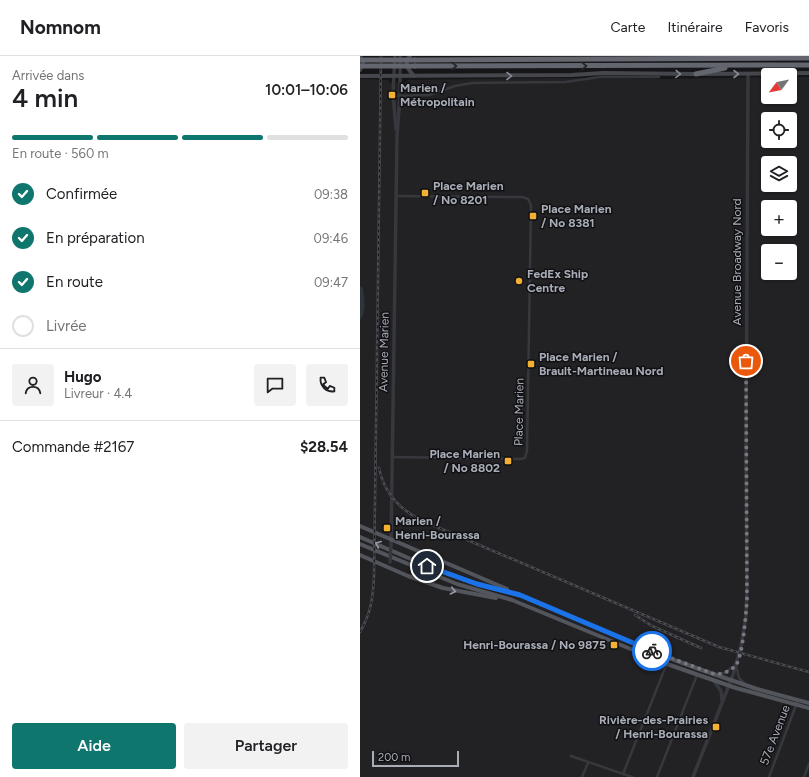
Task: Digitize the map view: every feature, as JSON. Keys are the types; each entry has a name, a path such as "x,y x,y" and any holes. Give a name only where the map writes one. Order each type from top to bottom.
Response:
{"highway":[{"path":"667,59 720,56"},
{"path":"360,66 415,63 809,58"},
{"path":"360,60 415,63 809,65"},
{"path":"696,74 739,65"}],"main road":[{"path":"360,56 363,63 360,70"},
{"path":"410,56 407,60 407,65 414,76"},
{"path":"360,76 572,75 631,73 809,74"},
{"path":"360,526 669,658 757,689 809,703"},
{"path":"360,537 427,566 477,584 520,595"},
{"path":"360,544 457,584 512,600 667,664 729,686 809,708"},
{"path":"360,555 418,580 443,588 512,600"}],"street":[{"name":"Avenue Marien","path":"390,568 396,196 396,136 393,96 395,56"},
{"name":"Avenue Marien","path":"396,136 400,96 400,56"},
{"name":"Avenue Broadway Nord","path":"693,777 729,686 736,665 744,631 747,590 746,443 748,74"},
{"path":"393,96 429,95 454,86 472,83 565,82 595,78 659,77"},
{"name":"Place Marien","path":"392,457 525,458 527,451 531,205 528,199 522,197 396,196"},
{"path":"623,774 669,658"},
{"path":"714,674 719,675 724,673 736,665 739,678 742,682 757,689"},
{"path":"657,777 697,674"},
{"path":"713,680 721,691 722,703"},
{"name":"57e Avenue","path":"769,777 798,700"},
{"path":"571,756 632,777"},
{"path":"582,777 588,762"},
{"path":"804,777 809,764"}],"shaded area":[{"path":"761,77 761,104 797,104 797,77 809,77 809,777 360,777 360,79 388,80 390,83 405,83 408,80 549,78 662,79"},
{"path":"360,286 363,288 364,313 360,320"}],"railway":[{"path":"360,632 367,618 371,605 374,576 381,56"},
{"path":"379,468 381,477 394,500 407,512 423,521 719,647 809,672"},
{"path":"635,615 652,626 701,648"}],"way so far":[{"path":"652,651 719,675 736,665 740,653 747,600 746,361"}],"place":[{"name":"Marien / Métropolitain","path":"392,95"},
{"name":"Place Marien / No 8201","path":"425,193"},
{"name":"Place Marien / No 8381","path":"533,216"},
{"name":"FedEx Ship Centre","path":"519,281"},
{"name":"Place Marien / Brault-Martineau Nord","path":"531,364"},
{"name":"Place Marien / No 8802","path":"508,461"},
{"name":"Marien / Henri-Bourassa","path":"387,528"},
{"name":"Henri-Bourassa / No 9875","path":"614,645"},
{"name":"Rivière-des-Prairies / Henri-Bourassa","path":"716,727"}],"route":[{"path":"427,566 477,584 520,595 652,651"}]}
